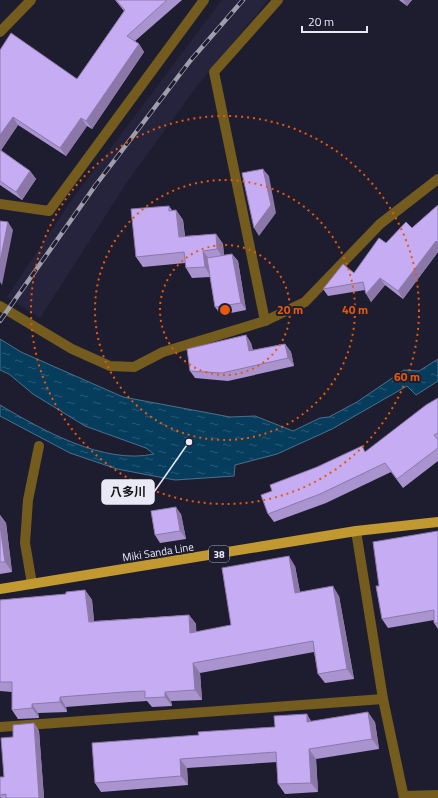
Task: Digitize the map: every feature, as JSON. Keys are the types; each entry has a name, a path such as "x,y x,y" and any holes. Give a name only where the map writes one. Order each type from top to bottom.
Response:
{"main road":[{"name":"Miki Sanda Line","path":"0,589 356,531 438,522"}],"street":[{"path":"0,32 31,0"},
{"path":"0,204 49,211 204,0"},
{"path":"265,321 214,72 278,0"},
{"path":"0,306 72,349 110,366 134,367 163,352 265,321 305,302 380,224 438,179"},
{"path":"32,584 25,543 28,500 39,446"},
{"path":"356,531 383,699 404,797 438,796"},
{"path":"0,727 383,699"}],"shaded area":[{"path":"222,0 268,0 197,86 127,182 40,318 7,297 71,201"}],"water":[{"path":"0,339 21,352 123,397 230,417 255,416 293,431 320,418 329,417 357,402 404,370 419,371 438,359 438,381 416,395 407,386 332,429 277,454 235,465 234,476 175,480 117,469 70,453 0,416 0,405 35,425 74,443 94,450 135,456 154,454 146,448 85,426 33,394 9,374 0,370"}],"building":[{"path":"116,0 167,0 127,36 139,44 86,121 81,118 60,148 13,117 0,135 0,50 11,33 77,79 125,10"},
{"path":"0,150 30,171 16,192 0,181"},
{"path":"263,169 271,205 254,228 242,173"},
{"path":"438,205 438,243 436,241 398,291 380,278 366,294 363,282 323,289 343,264 354,273 379,238 386,243 406,222 412,228"},
{"path":"169,206 169,211 176,210 179,237 216,234 217,249 203,251 205,267 186,268 184,252 136,257 131,209"},
{"path":"0,221 8,222 0,262"},
{"path":"232,254 241,303 215,307 207,258"},
{"path":"246,335 249,351 285,344 288,358 222,373 190,371 187,349"},
{"path":"438,398 438,433 434,435 438,440 438,448 397,479 385,463 320,494 268,514 261,495 272,491 270,485 317,467 362,446 365,452 426,405"},
{"path":"176,507 180,531 155,535 151,511"},
{"path":"0,525 5,562 0,562"},
{"path":"438,531 438,623 434,623 434,610 382,619 376,586 379,586 373,542"},
{"path":"289,556 295,593 333,586 347,669 318,674 313,641 193,663 195,690 165,692 165,697 145,698 145,691 60,697 60,702 32,704 32,708 12,710 12,682 0,682 0,600 66,594 66,592 85,590 89,622 189,615 190,633 231,625 222,568"},
{"path":"368,712 372,739 309,749 311,783 278,784 276,752 180,759 181,776 95,783 92,743 199,735 198,732 275,727 274,716 307,714 307,722"},
{"path":"34,723 39,798 6,798 6,794 0,795 0,777 4,777 1,738 13,737 13,725"}],"railway":[{"path":"0,321 95,186 190,61 243,0"}],"place":[{"name":"八多川","path":"189,442"}]}
